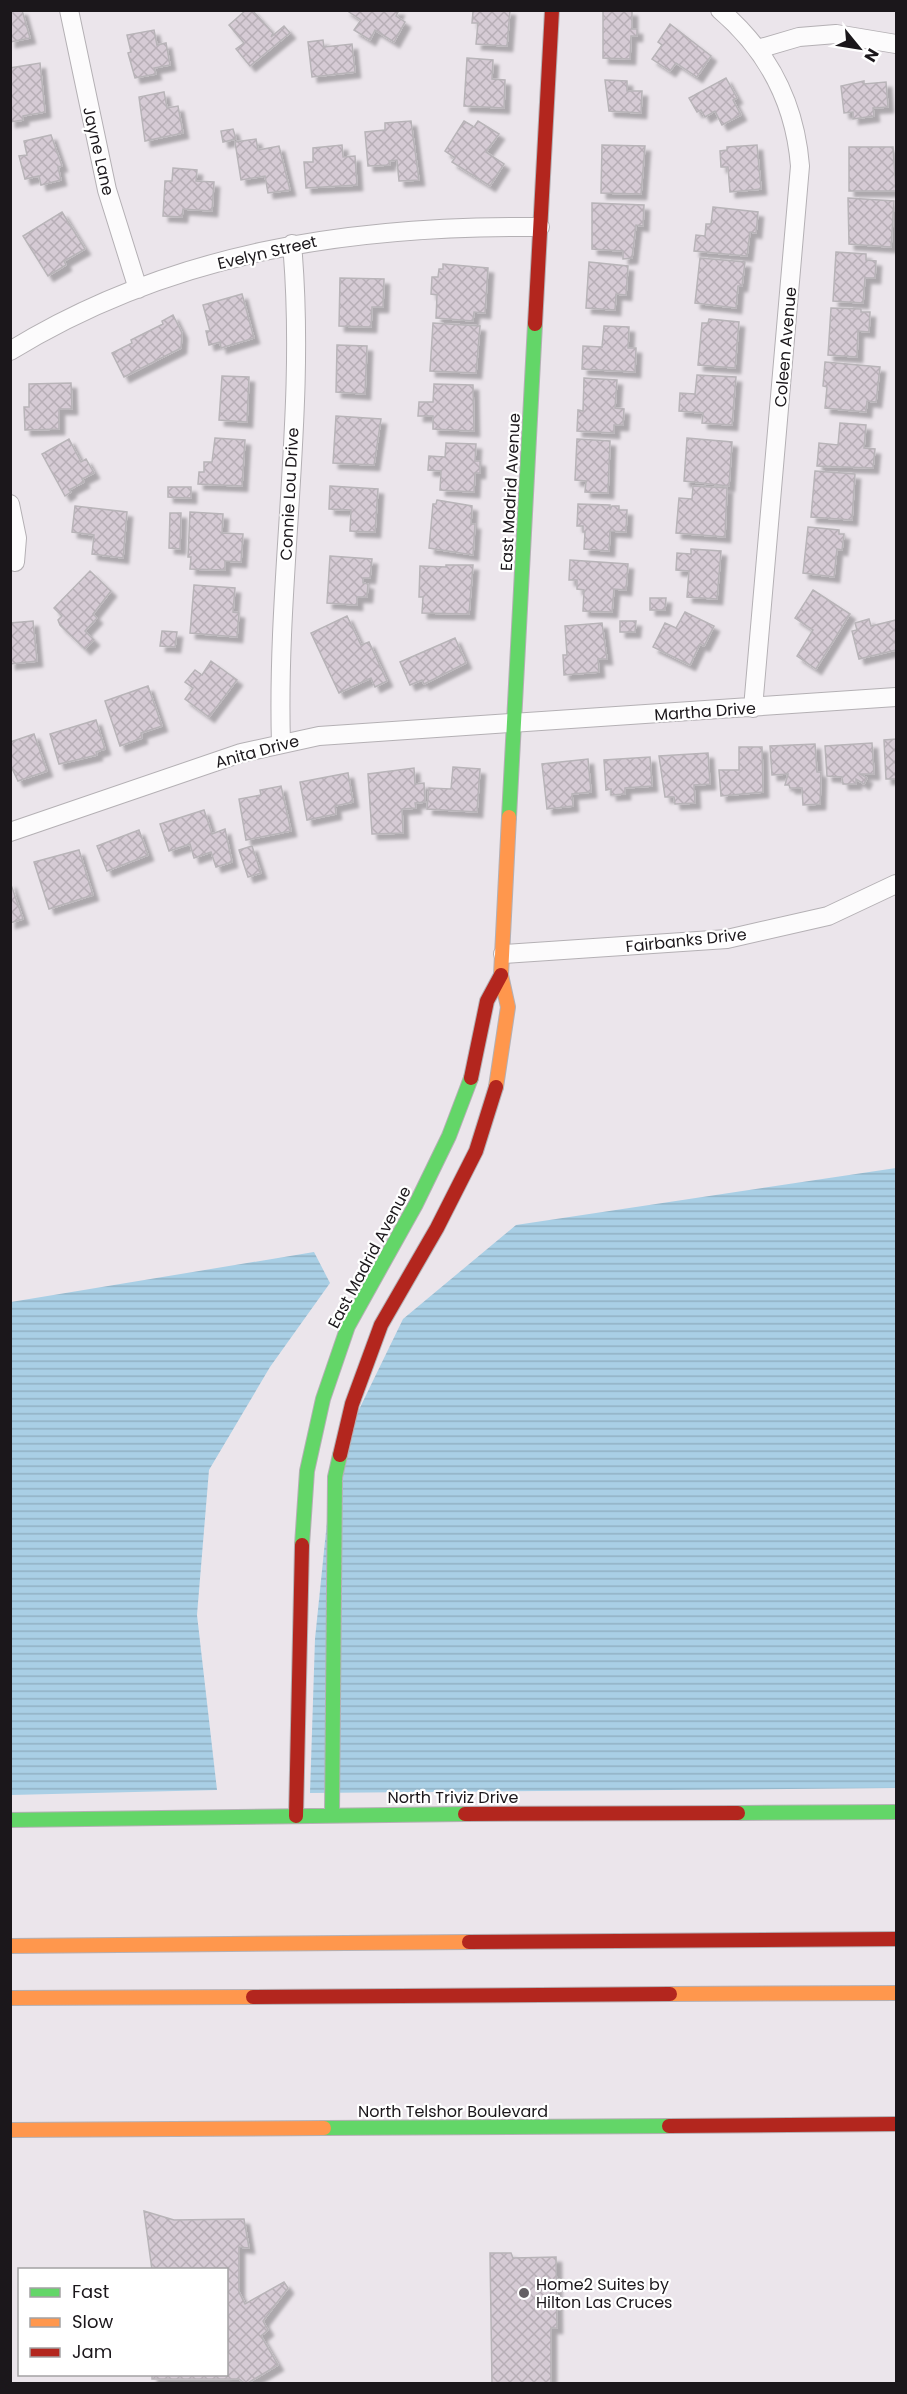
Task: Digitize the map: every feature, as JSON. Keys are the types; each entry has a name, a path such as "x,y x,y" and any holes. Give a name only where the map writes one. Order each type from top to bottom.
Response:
{"main road":[{"name":"East Madrid Avenue","path":"332,1815 335,1477 352,1404 381,1325 437,1228 477,1151 499,1077 508,1007 501,975 552,10"},
{"name":"East Madrid Avenue","path":"296,1816 300,1569 307,1471 323,1399 348,1326 416,1204 449,1136 470,1083 487,1001 501,975"},
{"name":"North Triviz Drive","path":"10,1820 332,1815 897,1812"},
{"path":"10,1946 897,1939"},
{"path":"10,1998 897,1993"},
{"name":"North Telshor Boulevard","path":"10,2130 897,2124"}],"street":[{"name":"Jayne Lane","path":"69,10 107,190 138,289"},
{"name":"Coleen Avenue","path":"720,10 758,49 775,75 789,106 800,166 753,708"},
{"path":"758,49 799,37 836,34 897,44"},
{"name":"Evelyn Street","path":"10,351 79,313 138,289 218,262 292,244 425,228 540,227"},
{"name":"Connie Lou Drive","path":"281,744 279,680 298,332 292,244"},
{"path":"10,504 17,538 15,562"},
{"name":"Martha Drive","path":"514,723 897,697"},
{"name":"Anita Drive","path":"10,831 222,759 281,744 340,734 514,723"},
{"name":"Fairbanks Drive","path":"503,954 727,939 828,916 897,884"}],"water":[{"path":"896,1168 896,1788 310,1793 315,1639 333,1463 403,1319 516,1225"},
{"path":"314,1252 330,1283 270,1367 209,1470 197,1615 217,1790 11,1795 11,1302"}],"building":[{"path":"10,10 22,10 30,38 10,42"},
{"path":"246,10 252,10 273,33 271,37 284,26 290,33 250,66 236,49 244,43 229,25"},
{"path":"346,10 399,10 396,16 405,22 394,42 375,30 370,40 354,30 361,20"},
{"path":"510,10 507,46 476,44 478,23 472,23 473,12"},
{"path":"603,10 632,11 632,29 637,29 637,36 631,36 630,59 603,58"},
{"path":"670,24 711,56 697,77 676,63 670,71 652,59 662,45 658,42"},
{"path":"154,30 157,45 166,43 170,65 154,68 156,74 135,78 128,53 131,52 127,35"},
{"path":"323,40 324,47 352,44 355,72 312,77 308,42"},
{"path":"467,58 493,60 492,79 505,80 504,108 464,106"},
{"path":"40,63 45,112 23,116 23,120 10,122 10,68"},
{"path":"726,78 737,98 733,100 741,115 722,125 715,111 705,117 701,110 697,112 689,98"},
{"path":"605,80 627,81 627,91 642,91 641,113 609,111"},
{"path":"864,81 864,84 886,82 888,107 873,108 874,116 853,119 853,112 844,113 841,86"},
{"path":"164,92 167,108 178,106 183,133 145,141 139,97"},
{"path":"411,121 419,180 399,181 397,160 389,161 390,165 368,166 365,132 385,130 385,123"},
{"path":"464,121 474,127 478,121 499,134 486,152 504,164 490,186 452,162 455,158 445,151"},
{"path":"233,129 236,139 223,142 221,131"},
{"path":"51,135 62,166 58,167 61,180 41,185 39,176 25,179 19,156 27,155 24,141"},
{"path":"256,139 258,150 279,146 290,190 268,193 265,176 241,180 235,142"},
{"path":"342,145 343,157 355,156 357,185 306,188 304,162 313,162 313,148"},
{"path":"602,145 645,146 641,194 601,193"},
{"path":"757,145 761,189 730,192 728,167 721,167 720,151 727,150 727,147"},
{"path":"849,147 893,147 896,191 849,191"},
{"path":"173,168 197,170 196,181 214,182 212,211 183,209 182,217 163,216 165,181 172,181"},
{"path":"848,198 894,201 891,247 849,244"},
{"path":"592,203 644,205 643,226 636,225 632,258 623,259 623,251 592,249"},
{"path":"713,207 758,212 756,233 750,232 747,256 694,251 696,235 705,236 706,224 711,224"},
{"path":"62,212 85,249 64,261 66,265 48,276 23,236"},
{"path":"836,252 866,254 866,260 876,261 875,278 865,278 863,303 833,301"},
{"path":"700,258 745,262 742,286 738,286 736,308 695,303"},
{"path":"589,262 628,266 626,295 616,294 615,310 586,308"},
{"path":"443,264 488,268 485,313 474,312 473,321 436,318 437,295 431,294 432,277 438,277 439,269 443,269"},
{"path":"340,278 384,279 383,307 372,307 371,327 339,326"},
{"path":"242,294 254,338 221,348 220,342 209,345 206,331 210,331 203,305"},
{"path":"831,308 861,309 861,312 870,312 869,332 858,331 857,357 828,355"},
{"path":"173,315 182,333 181,348 124,377 112,353 132,343 131,340 163,324 162,321"},
{"path":"709,319 739,322 735,368 698,365 702,323 708,323"},
{"path":"433,323 480,326 476,373 430,371"},
{"path":"604,326 629,327 628,348 636,348 635,372 582,369 583,346 602,347"},
{"path":"337,345 367,346 365,394 336,392"},
{"path":"825,362 880,367 876,402 867,401 866,412 825,408 827,387 823,386"},
{"path":"697,375 736,377 732,425 702,423 703,413 679,411 680,393 695,394"},
{"path":"222,376 249,377 247,422 219,420"},
{"path":"584,378 617,380 615,408 624,409 623,425 614,425 614,433 577,431 578,410 583,411"},
{"path":"71,383 72,409 59,409 59,429 25,430 24,407 29,407 29,384"},
{"path":"434,384 473,385 474,431 433,429 433,416 418,416 419,402 433,402"},
{"path":"336,416 381,419 374,465 333,463"},
{"path":"840,423 866,425 864,448 875,449 873,468 817,466 819,443 838,445"},
{"path":"215,438 245,440 242,486 198,484 199,472 204,472 204,462 212,462"},
{"path":"687,438 732,442 729,486 684,481"},
{"path":"69,439 81,462 86,459 94,473 82,479 84,482 69,490 71,492 65,496 42,454"},
{"path":"577,439 610,441 608,493 585,492 586,481 575,480"},
{"path":"446,443 476,444 475,461 480,461 480,473 475,473 474,492 440,490 441,471 428,470 429,456 445,457"},
{"path":"815,471 855,474 852,520 811,517"},
{"path":"330,486 378,489 375,532 350,531 351,510 329,509"},
{"path":"693,486 727,488 725,537 676,533 679,498 692,499"},
{"path":"168,487 191,487 191,498 168,497"},
{"path":"437,500 472,506 471,524 475,524 473,555 429,548 433,504 436,504"},
{"path":"578,504 610,505 610,510 612,506 619,506 619,510 627,510 626,532 610,531 609,551 584,549 585,532 583,532 583,526 577,526"},
{"path":"75,506 127,512 123,558 92,554 94,535 72,532"},
{"path":"190,512 223,514 222,533 243,534 241,562 225,561 225,570 190,569 191,557 188,557"},
{"path":"170,513 181,513 180,549 169,548"},
{"path":"808,527 839,530 839,534 844,534 842,550 837,549 834,577 803,573"},
{"path":"691,549 721,551 717,599 687,597 689,571 676,570 677,553 691,554"},
{"path":"330,556 372,559 370,578 363,578 363,583 368,584 367,597 357,597 357,605 327,603"},
{"path":"570,560 628,564 626,590 614,589 612,612 583,611 584,590 577,589 577,580 569,580"},
{"path":"446,565 473,565 469,614 422,613 423,597 419,597 420,566 446,567"},
{"path":"90,571 111,591 93,614 97,618 85,631 94,640 85,649 60,625 58,620 62,616 54,608"},
{"path":"194,585 235,588 233,612 239,613 237,637 190,633"},
{"path":"813,590 850,614 816,669 797,656 813,630 795,618"},
{"path":"650,598 666,598 665,610 650,610"},
{"path":"685,612 714,626 704,646 700,644 690,665 653,647 665,623 676,628"},
{"path":"347,616 361,645 369,642 387,681 375,687 371,678 339,693 311,633"},
{"path":"869,619 871,626 896,620 896,650 859,659 852,631 857,630 855,623"},
{"path":"33,621 37,661 10,664 10,623"},
{"path":"620,621 636,621 635,632 620,632"},
{"path":"602,623 607,659 598,659 599,672 564,675 563,655 567,655 565,626"},
{"path":"162,631 177,632 175,647 160,646"},
{"path":"455,638 466,663 424,684 422,680 410,685 400,662"},
{"path":"211,661 237,680 209,717 185,699 193,688 185,682 195,670 202,675"},
{"path":"148,686 162,726 141,733 142,738 120,746 105,701"},
{"path":"96,720 105,749 96,752 97,755 59,764 50,734"},
{"path":"34,734 47,771 18,781 10,764 10,742"},
{"path":"896,739 896,779 886,779 884,740"},
{"path":"872,743 874,774 860,774 867,778 864,784 856,779 856,784 843,784 842,777 827,776 825,746"},
{"path":"815,744 817,772 821,772 820,804 803,805 802,788 790,788 789,785 785,785 788,774 772,775 770,746"},
{"path":"739,747 762,747 763,792 721,796 719,770 739,770"},
{"path":"708,753 710,784 694,785 695,803 675,804 674,797 665,797 659,756"},
{"path":"650,757 652,786 625,788 625,794 611,795 611,789 606,790 604,760"},
{"path":"588,759 591,792 572,794 573,806 547,809 542,764"},
{"path":"453,767 480,769 477,812 427,809 429,788 451,789"},
{"path":"414,768 415,784 424,783 425,802 415,803 416,808 402,809 403,833 372,834 368,774"},
{"path":"348,773 353,802 335,806 336,814 307,820 300,782"},
{"path":"281,786 291,831 246,840 239,799 261,795 260,790"},
{"path":"204,810 212,834 225,829 232,862 216,867 211,852 194,858 190,844 169,851 160,824"},
{"path":"139,830 148,855 107,871 97,846"},
{"path":"252,846 261,873 248,877 239,850"},
{"path":"79,850 93,895 49,909 34,862"},
{"path":"10,882 23,919 10,923"},
{"path":"144,2211 174,2220 244,2219 249,2248 239,2247 239,2292 245,2304 284,2282 288,2288 263,2321 268,2330 261,2336 278,2365 246,2384 239,2379 152,2379 152,2376 228,2376 228,2268 152,2268"},
{"name":"Home2 Suites by Hilton Las Cruces","path":"490,2253 511,2253 513,2258 556,2257 557,2328 551,2328 551,2384 492,2384"}],"traffic: fast":[{"path":"509,817 535,324"},
{"path":"302,1545 307,1471 323,1399 348,1326 416,1204 449,1136 471,1078"},
{"path":"332,1815 335,1477 340,1455"},
{"path":"738,1813 896,1812"},
{"path":"10,1820 465,1814"},
{"path":"324,2128 669,2126"}],"traffic: slow":[{"path":"496,1087 508,1007 501,975 509,817"},
{"path":"10,1946 469,1942"},
{"path":"670,1994 896,1993"},
{"path":"10,1998 253,1997"},
{"path":"10,2130 324,2128"}],"traffic: jam":[{"path":"535,324 552,10"},
{"path":"471,1078 487,1001 501,975"},
{"path":"340,1455 352,1404 381,1325 437,1228 476,1151 496,1087"},
{"path":"296,1816 302,1545"},
{"path":"465,1814 738,1813"},
{"path":"469,1942 896,1939"},
{"path":"253,1997 670,1994"},
{"path":"669,2126 896,2124"}],"place":[{"name":"Home2 Suites by Hilton Las Cruces","path":"524,2293"}]}
